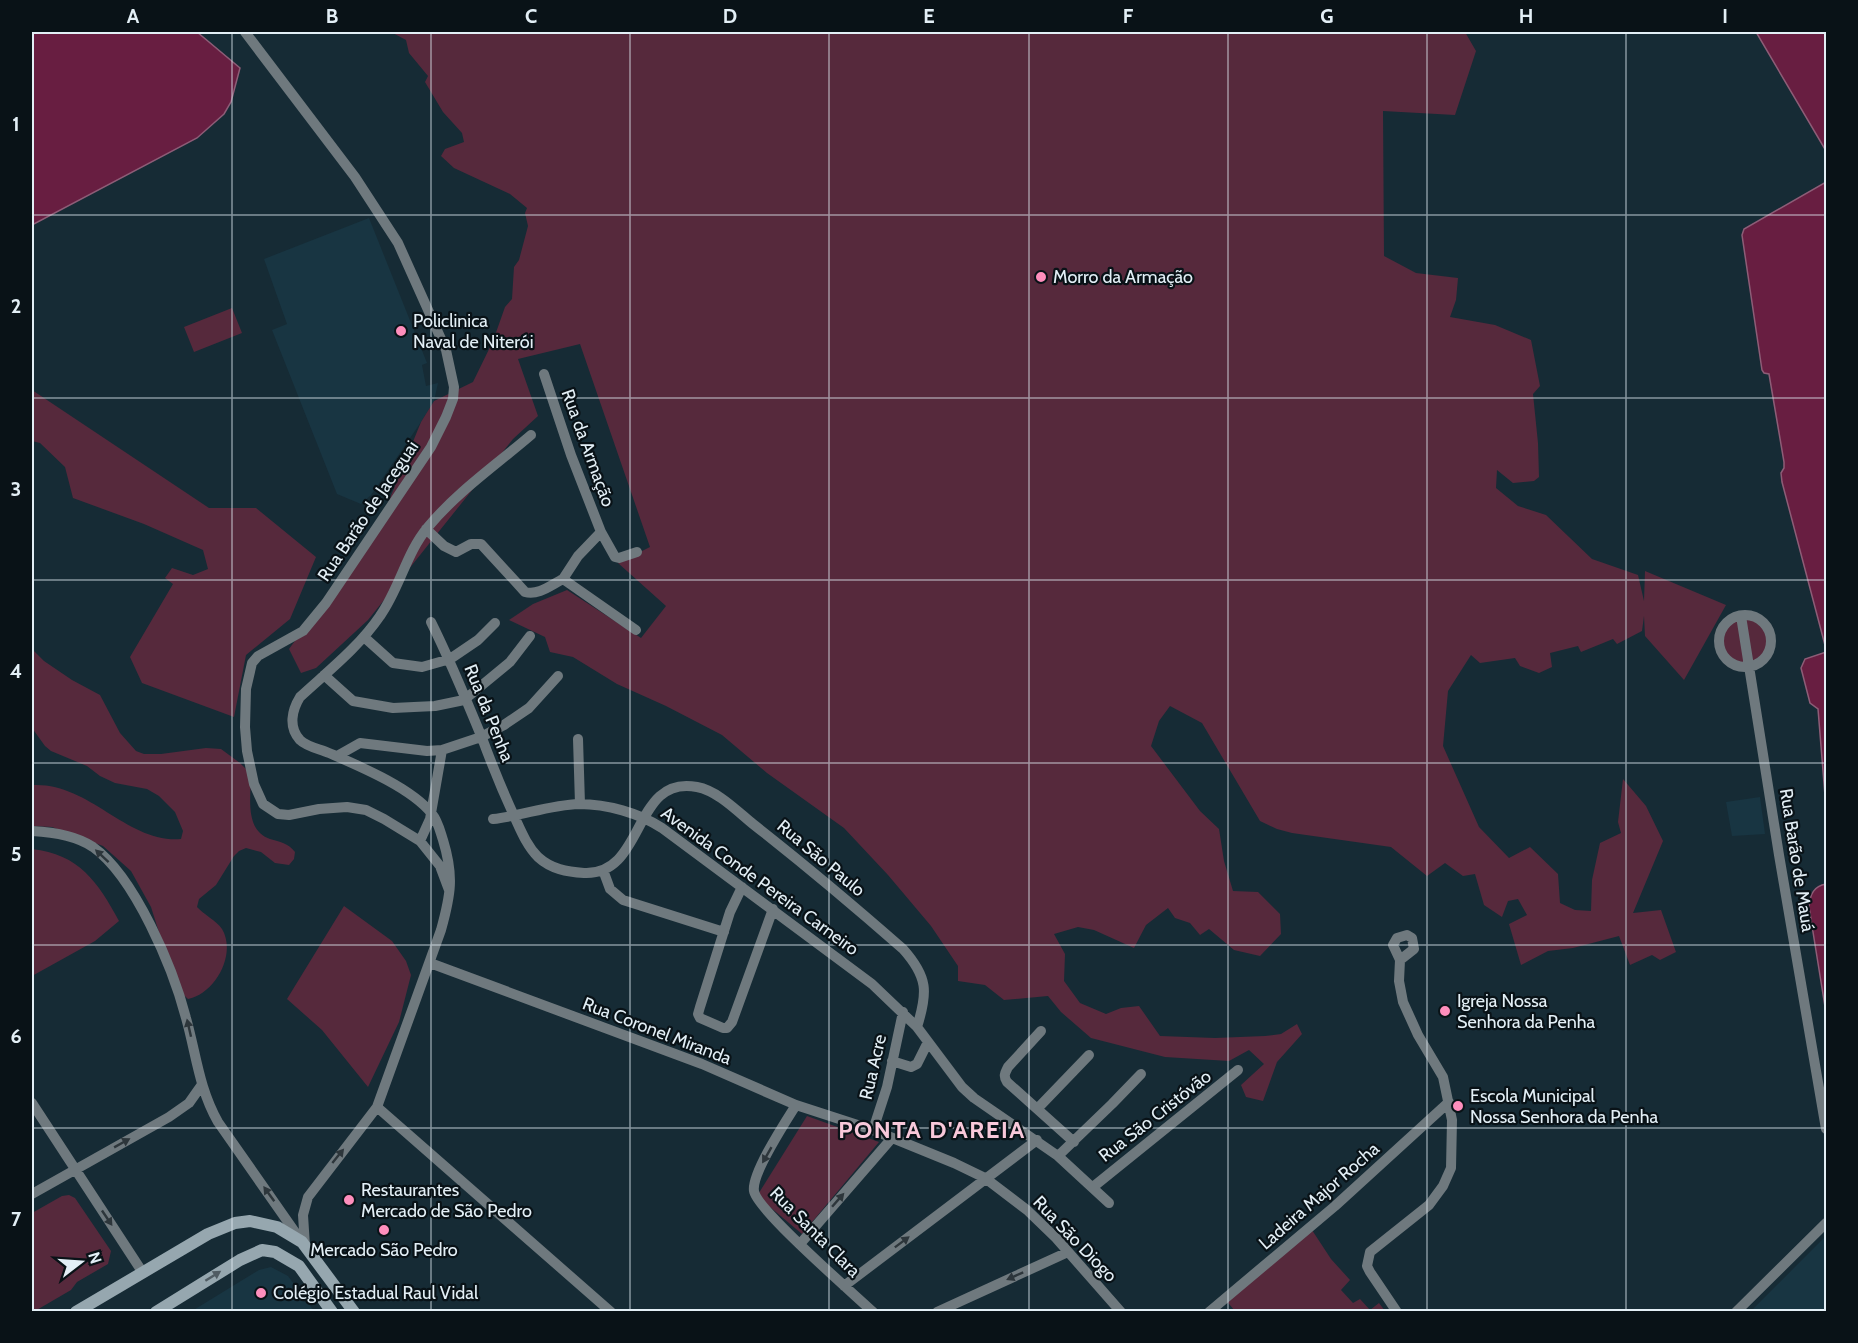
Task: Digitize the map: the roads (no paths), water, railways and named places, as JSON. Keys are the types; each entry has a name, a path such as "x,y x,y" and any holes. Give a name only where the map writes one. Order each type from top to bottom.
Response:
{"main road":[{"path":"76,1311 208,1234 243,1221 269,1224 285,1231 304,1244 354,1311"},
{"path":"156,1311 240,1260 262,1250 275,1252 299,1266 332,1311"}],"street":[{"name":"Rua Barão de Jaceguai","path":"245,32 355,177 398,243 446,350 454,387 453,399 432,447 326,603 303,631 258,656 252,663 246,689 245,727 252,773 257,794 263,804 278,814 290,815 318,809 347,807 366,810 384,819 420,841 440,866 449,890"},
{"name":"Rua da Armação","path":"544,374 571,455 601,532 615,557 619,558 638,552"},
{"path":"304,1244 303,1215 308,1197 317,1182 378,1107 441,930 451,879 448,856 440,830 431,813 399,788 357,765 300,740 294,729 292,718 294,708 300,697 364,638 382,614 408,558 426,529 451,504 531,435"},
{"name":"Rua da Armação","path":"426,529 450,550 456,552 471,544 481,544 525,592 532,594 563,579 578,556 601,532"},
{"path":"563,579 636,630"},
{"name":"Rua Barão de Mauá","path":"1741,616 1779,855 1827,1129"},
{"path":"1750,616 1758,619 1769,633 1770,650 1765,658 1750,667 1734,665 1723,654 1720,646 1722,630 1733,618 1750,616"},
{"name":"Rua da Penha","path":"431,622 450,659 464,700 514,816 537,856 550,866 570,872 588,873 603,870"},
{"path":"364,638 393,663 422,667 450,659 478,640 495,623"},
{"path":"324,675 353,701 393,708 435,706 464,700 510,662 530,636"},
{"path":"337,756 360,743 427,751 442,750 481,737 530,708 558,676"},
{"path":"578,739 580,804"},
{"path":"420,841 431,813 442,750"},
{"name":"Rua São Paulo","path":"603,870 615,862 625,850 658,795 669,789 697,787 717,795 800,861 903,949 917,965 924,982 924,997 917,1027"},
{"name":"Avenida Conde Pereira Carneiro","path":"493,819 580,804 644,817 682,841 865,979 917,1027 962,1087 974,1098 1058,1156 1109,1203"},
{"path":"32,831 60,834 86,843 103,856 121,876 153,934 180,998 201,1086 218,1122 304,1244"},
{"path":"603,870 610,889 623,900 724,932"},
{"path":"742,887 730,912 699,1014 703,1021 723,1028 727,1028 732,1022 772,909"},
{"name":"Rua Coronel Miranda","path":"430,963 702,1064 796,1105 873,1130"},
{"path":"1397,1311 1367,1266 1370,1252 1429,1205 1443,1186 1451,1168 1453,1142 1449,1102 1443,1077 1418,1035 1403,1002 1399,981 1400,965"},
{"name":"Rua Acre","path":"873,1130 903,1012"},
{"path":"1041,1031 1004,1073 1007,1082 1074,1142"},
{"path":"892,1061 911,1067 917,1064 928,1042"},
{"path":"1038,1108 1089,1055"},
{"name":"Rua São Cristóvão","path":"1093,1187 1238,1070"},
{"path":"1058,1156 1141,1074"},
{"path":"32,1194 169,1117 189,1102 201,1086"},
{"path":"32,1102 143,1273"},
{"name":"Ladeira Major Rocha","path":"1209,1311 1335,1206 1449,1102"},
{"name":"Rua Santa Clara","path":"796,1105 761,1165 754,1180 753,1192 766,1210 800,1244 873,1311"},
{"path":"378,1107 611,1311"},
{"name":"Rua São Diogo","path":"873,1130 985,1178 1027,1210 1056,1238 1121,1311"},
{"path":"800,1244 892,1138"},
{"path":"844,1286 1037,1140"},
{"path":"1736,1311 1827,1223"},
{"path":"937,1311 1068,1252"}],"place":[{"name":"Morro da Armação","path":"1041,277"},
{"name":"Policlinica Naval de Niterói","path":"401,331"},
{"name":"Igreja Nossa Senhora da Penha","path":"1445,1011"},
{"name":"Escola Municipal Nossa Senhora da Penha","path":"1458,1106"},
{"name":"Restaurantes Mercado de São Pedro","path":"349,1200"},
{"name":"Mercado São Pedro","path":"384,1230"},
{"name":"Colégio Estadual Raul Vidal","path":"261,1293"}],"district":[{"name":"PONTA D'AREIA","path":"932,1129"}]}
